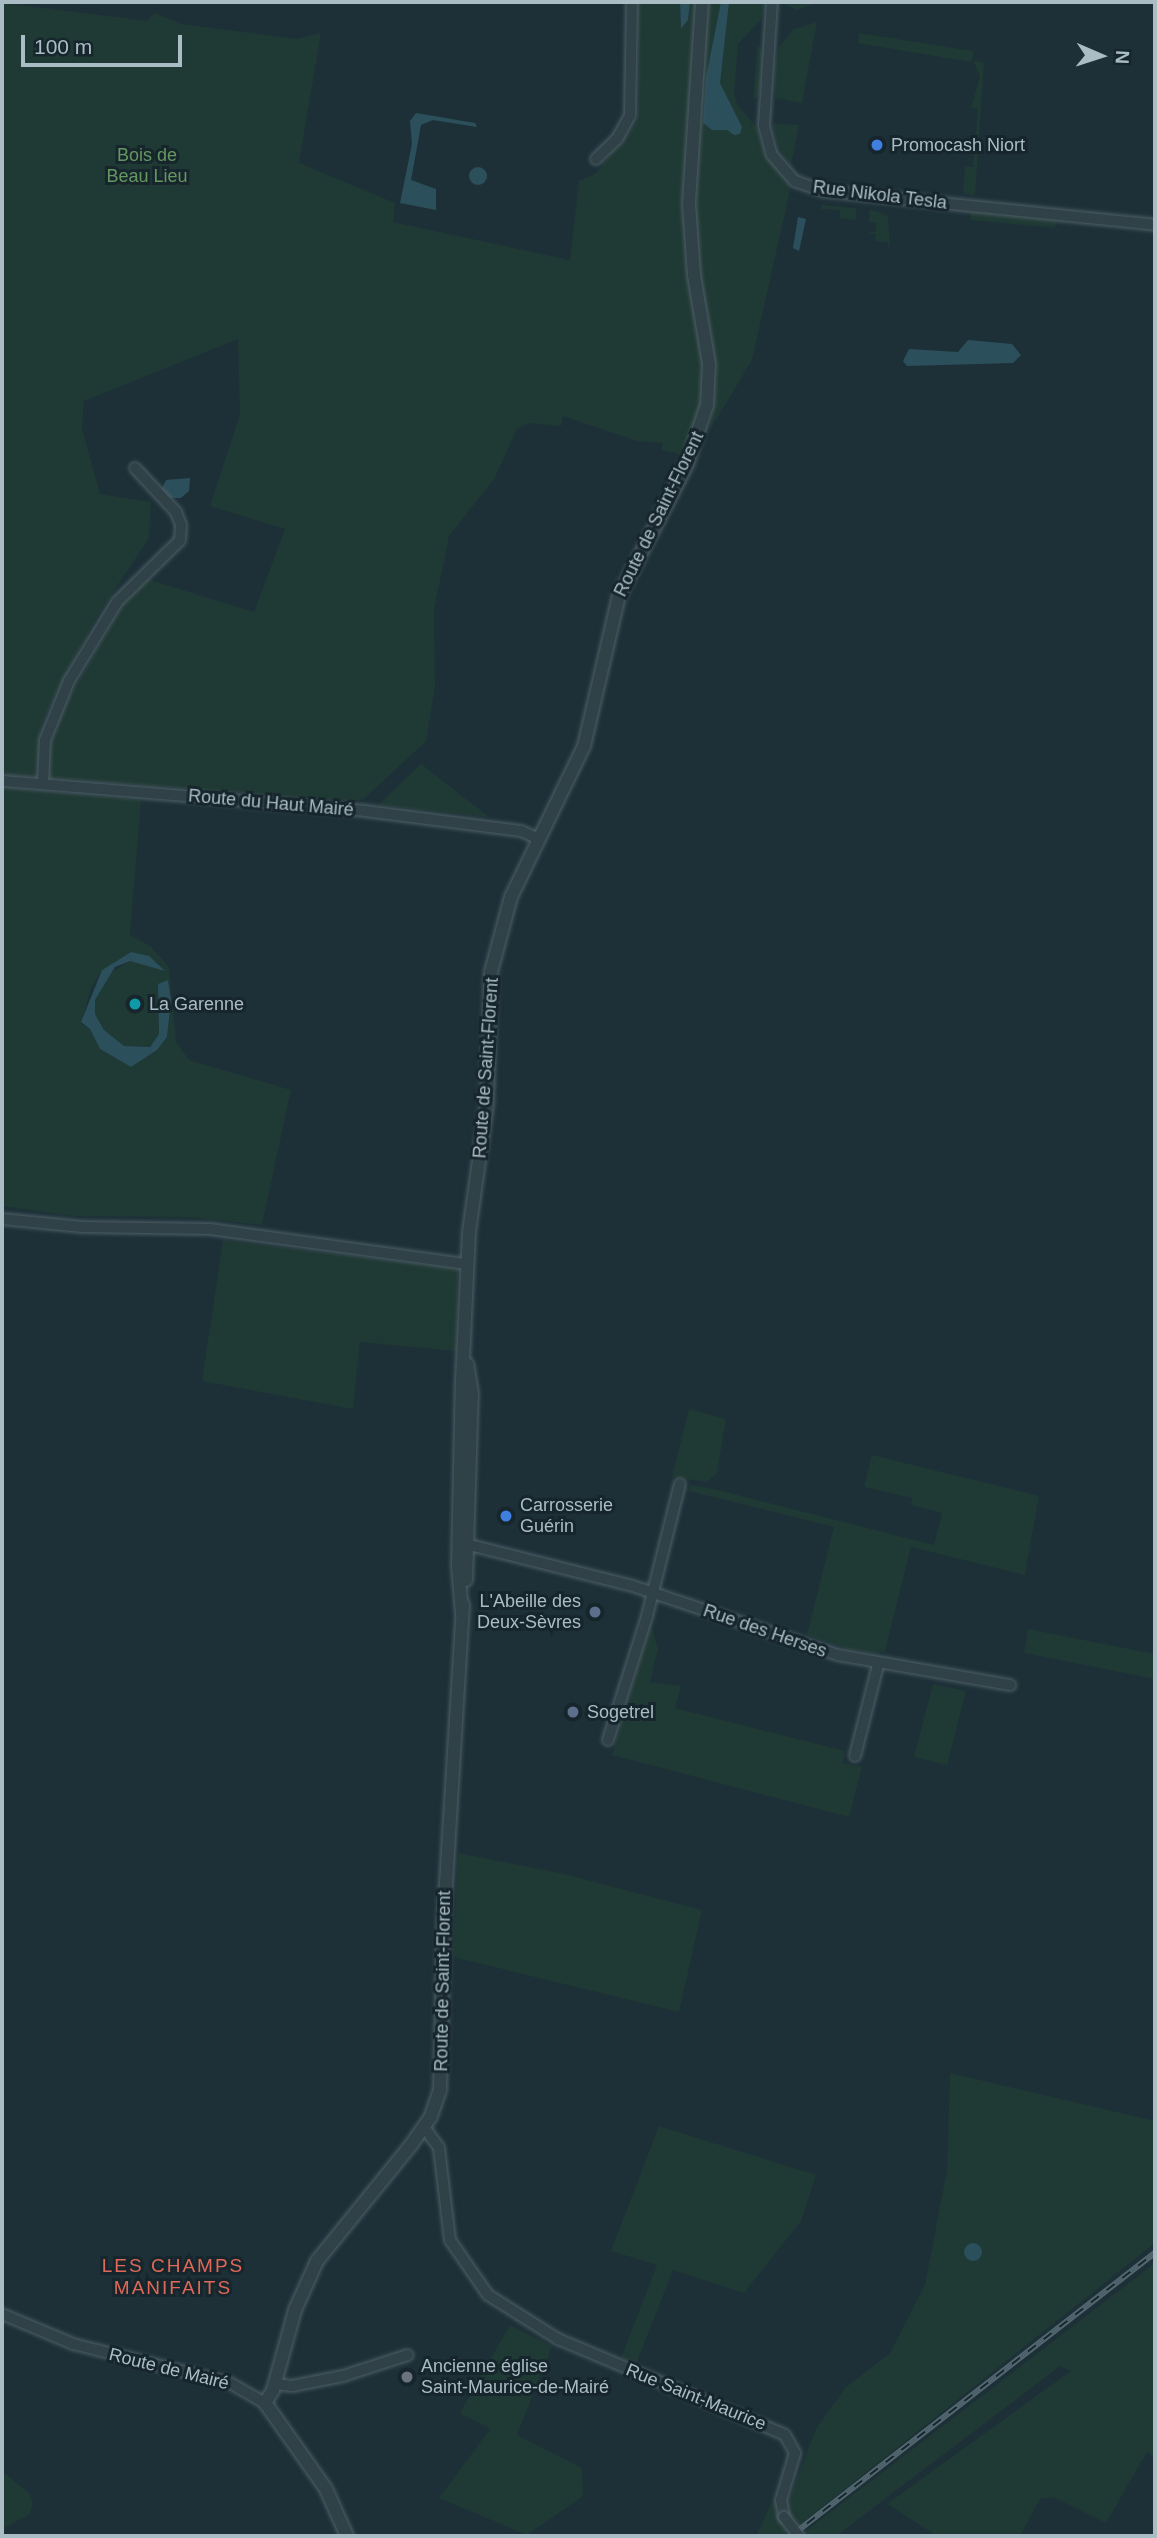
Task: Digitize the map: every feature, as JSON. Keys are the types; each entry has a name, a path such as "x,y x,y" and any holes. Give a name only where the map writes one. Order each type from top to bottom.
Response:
{"street":[{"path":"596,159 617,139 630,116 632,2"},
{"name":"Route de Saint-Florent","path":"265,2403 275,2384 295,2310 317,2261 424,2127 436,2103 442,2074 444,1916 462,1614 467,1264 487,1104 491,972 511,897 537,838 584,746 619,596 687,464 708,405 709,364 694,275 689,203 702,2"},
{"name":"Rue Nikola Tesla","path":"772,2 764,126 772,155 795,181 823,191 1155,225"},
{"path":"43,784 45,740 69,681 117,602 180,540 181,526 176,512 135,468"},
{"name":"Route du Haut Mairé","path":"2,781 365,811 520,831 537,838"},
{"path":"2,1219 83,1227 210,1229 467,1264"},
{"path":"608,1740 653,1593 680,1484"},
{"name":"Rue des Herses","path":"463,1543 653,1593 813,1648 878,1665 1010,1685"},
{"path":"855,1756 878,1665"},
{"name":"Rue Saint-Maurice","path":"424,2127 432,2135 441,2157 447,2233 488,2295 558,2339 785,2435 795,2453 781,2500 784,2517 799,2536"},
{"name":"Route de Mairé","path":"2,2314 73,2344 230,2383 265,2403 326,2489 348,2536"},
{"path":"275,2384 292,2386 343,2376 408,2355"}],"green space":[{"name":"Bois de Beau Lieu","path":"637,2 680,2 681,28 688,20 690,2 696,2 685,174 703,356 702,403 685,455 661,450 663,443 637,441 563,416 561,426 530,423 517,429 494,479 449,536 434,610 435,687 426,741 364,799 352,801 49,778 48,752 60,713 123,604 147,579 254,612 285,529 210,506 240,414 238,339 84,401 82,428 100,494 151,502 149,538 95,620 41,726 37,777 2,774 2,3 147,21 155,13 181,24 296,39 321,33 299,163 395,203 393,222 570,260 579,181 595,174 636,123 639,104"},
{"path":"708,2 766,2 762,18 738,44 734,93 738,106 756,126 765,154 791,186 752,360 710,430 713,396 694,216 704,21"},
{"path":"779,2 819,2 797,10"},
{"path":"817,22 802,103 775,98 774,64 780,45 794,29"},
{"path":"859,33 973,51 973,57 970,62 858,43"},
{"path":"757,45 763,51 759,96 753,100"},
{"path":"973,60 984,63 975,195 963,194 965,167 973,167 978,109 971,108 980,77"},
{"path":"772,123 799,125 791,165 778,147"},
{"path":"821,205 856,208 856,220 840,218 840,210 821,209"},
{"path":"870,209 888,216 890,249 887,242 875,241 876,234 867,233 876,231 876,223 869,222"},
{"path":"971,211 1056,220 1055,228 970,220"},
{"path":"422,763 425,767 489,817 378,805"},
{"path":"2,787 141,800 130,935 150,946 169,967 176,1042 189,1060 291,1090 262,1225 189,1217 73,1216 2,1206","holes":["131,952 161,964 130,961 110,973 95,1000 95,1014 104,1030 124,1046 149,1047 159,1034 158,984 168,980 171,1001 167,1037 157,1050 131,1067 100,1049 90,1029 81,1024 91,988 102,970"]},
{"path":"223,1240 458,1269 456,1351 360,1342 353,1409 202,1381"},
{"path":"689,1409 726,1419 717,1473 707,1482 672,1477"},
{"path":"872,1455 1039,1496 1025,1575 911,1547 884,1655 883,1651 876,1654 849,1649 807,1635 834,1527 689,1491 690,1485 714,1489 934,1545 942,1513 911,1505 912,1498 864,1487"},
{"path":"650,1624 658,1648 650,1682 681,1686 675,1708 845,1751 843,1763 862,1767 849,1817 612,1755"},
{"path":"1028,1629 1155,1654 1155,1679 1024,1653"},
{"path":"933,1684 966,1691 947,1765 914,1757"},
{"path":"458,1853 560,1873 702,1910 679,2012 453,1957"},
{"path":"950,2073 1155,2121 1155,2243 796,2528 786,2508 816,2429 845,2388 890,2353 925,2285 947,2170"},
{"path":"659,2126 816,2175 801,2221 744,2293 673,2270 636,2364 621,2358 657,2265 611,2251"},
{"path":"1155,2263 1155,2458 1147,2452 1106,2523 1053,2497 1040,2499 1020,2536 937,2536 887,2504 1071,2371 1060,2366 836,2536 802,2534"},
{"path":"510,2325 552,2346 517,2435 582,2468 583,2496 527,2535 439,2498 490,2429 460,2413"},
{"path":"2,2471 29,2493 33,2503 30,2514 2,2529"},
{"path":"775,2496 781,2519 789,2531 783,2536 756,2536"}],"water":[{"path":"680,2 690,2 688,20 681,29"},
{"path":"721,2 729,2 720,83 742,127 740,134 734,135 727,130 712,130 703,123 706,77"},
{"path":"416,113 475,123 477,127 433,120 421,125 411,180 436,189 436,210 400,203 412,144 410,121"},
{"path":"478,167 484,170 487,176 484,182 478,185 472,182 469,176 472,170"},
{"path":"798,217 806,219 799,251 793,248"},
{"path":"968,340 1012,344 1021,355 1013,363 907,366 903,361 909,349 958,352"},
{"path":"190,478 189,491 181,498 171,498 161,490 166,480"},
{"path":"131,952 149,956 165,971 130,961 115,967 95,1000 95,1014 104,1030 124,1046 150,1047 159,1034 158,984 168,980 171,1000 167,1037 157,1050 131,1067 100,1049 90,1029 81,1022 102,970"},
{"path":"973,2243 979,2246 982,2252 979,2258 973,2261 967,2258 964,2252 967,2246"}],"railway":[{"path":"791,2536 1155,2253"}],"place":[{"name":"Promocash Niort","path":"877,145"},
{"name":"La Garenne","path":"135,1004"},
{"name":"Carrosserie Guérin","path":"506,1516"},
{"name":"L'Abeille des Deux-Sèvres","path":"595,1612"},
{"name":"Sogetrel","path":"573,1712"},
{"name":"Ancienne église Saint-Maurice-de-Mairé","path":"407,2377"}],"district":[{"name":"LES CHAMPS MANIFAITS","path":"173,2277"}]}
